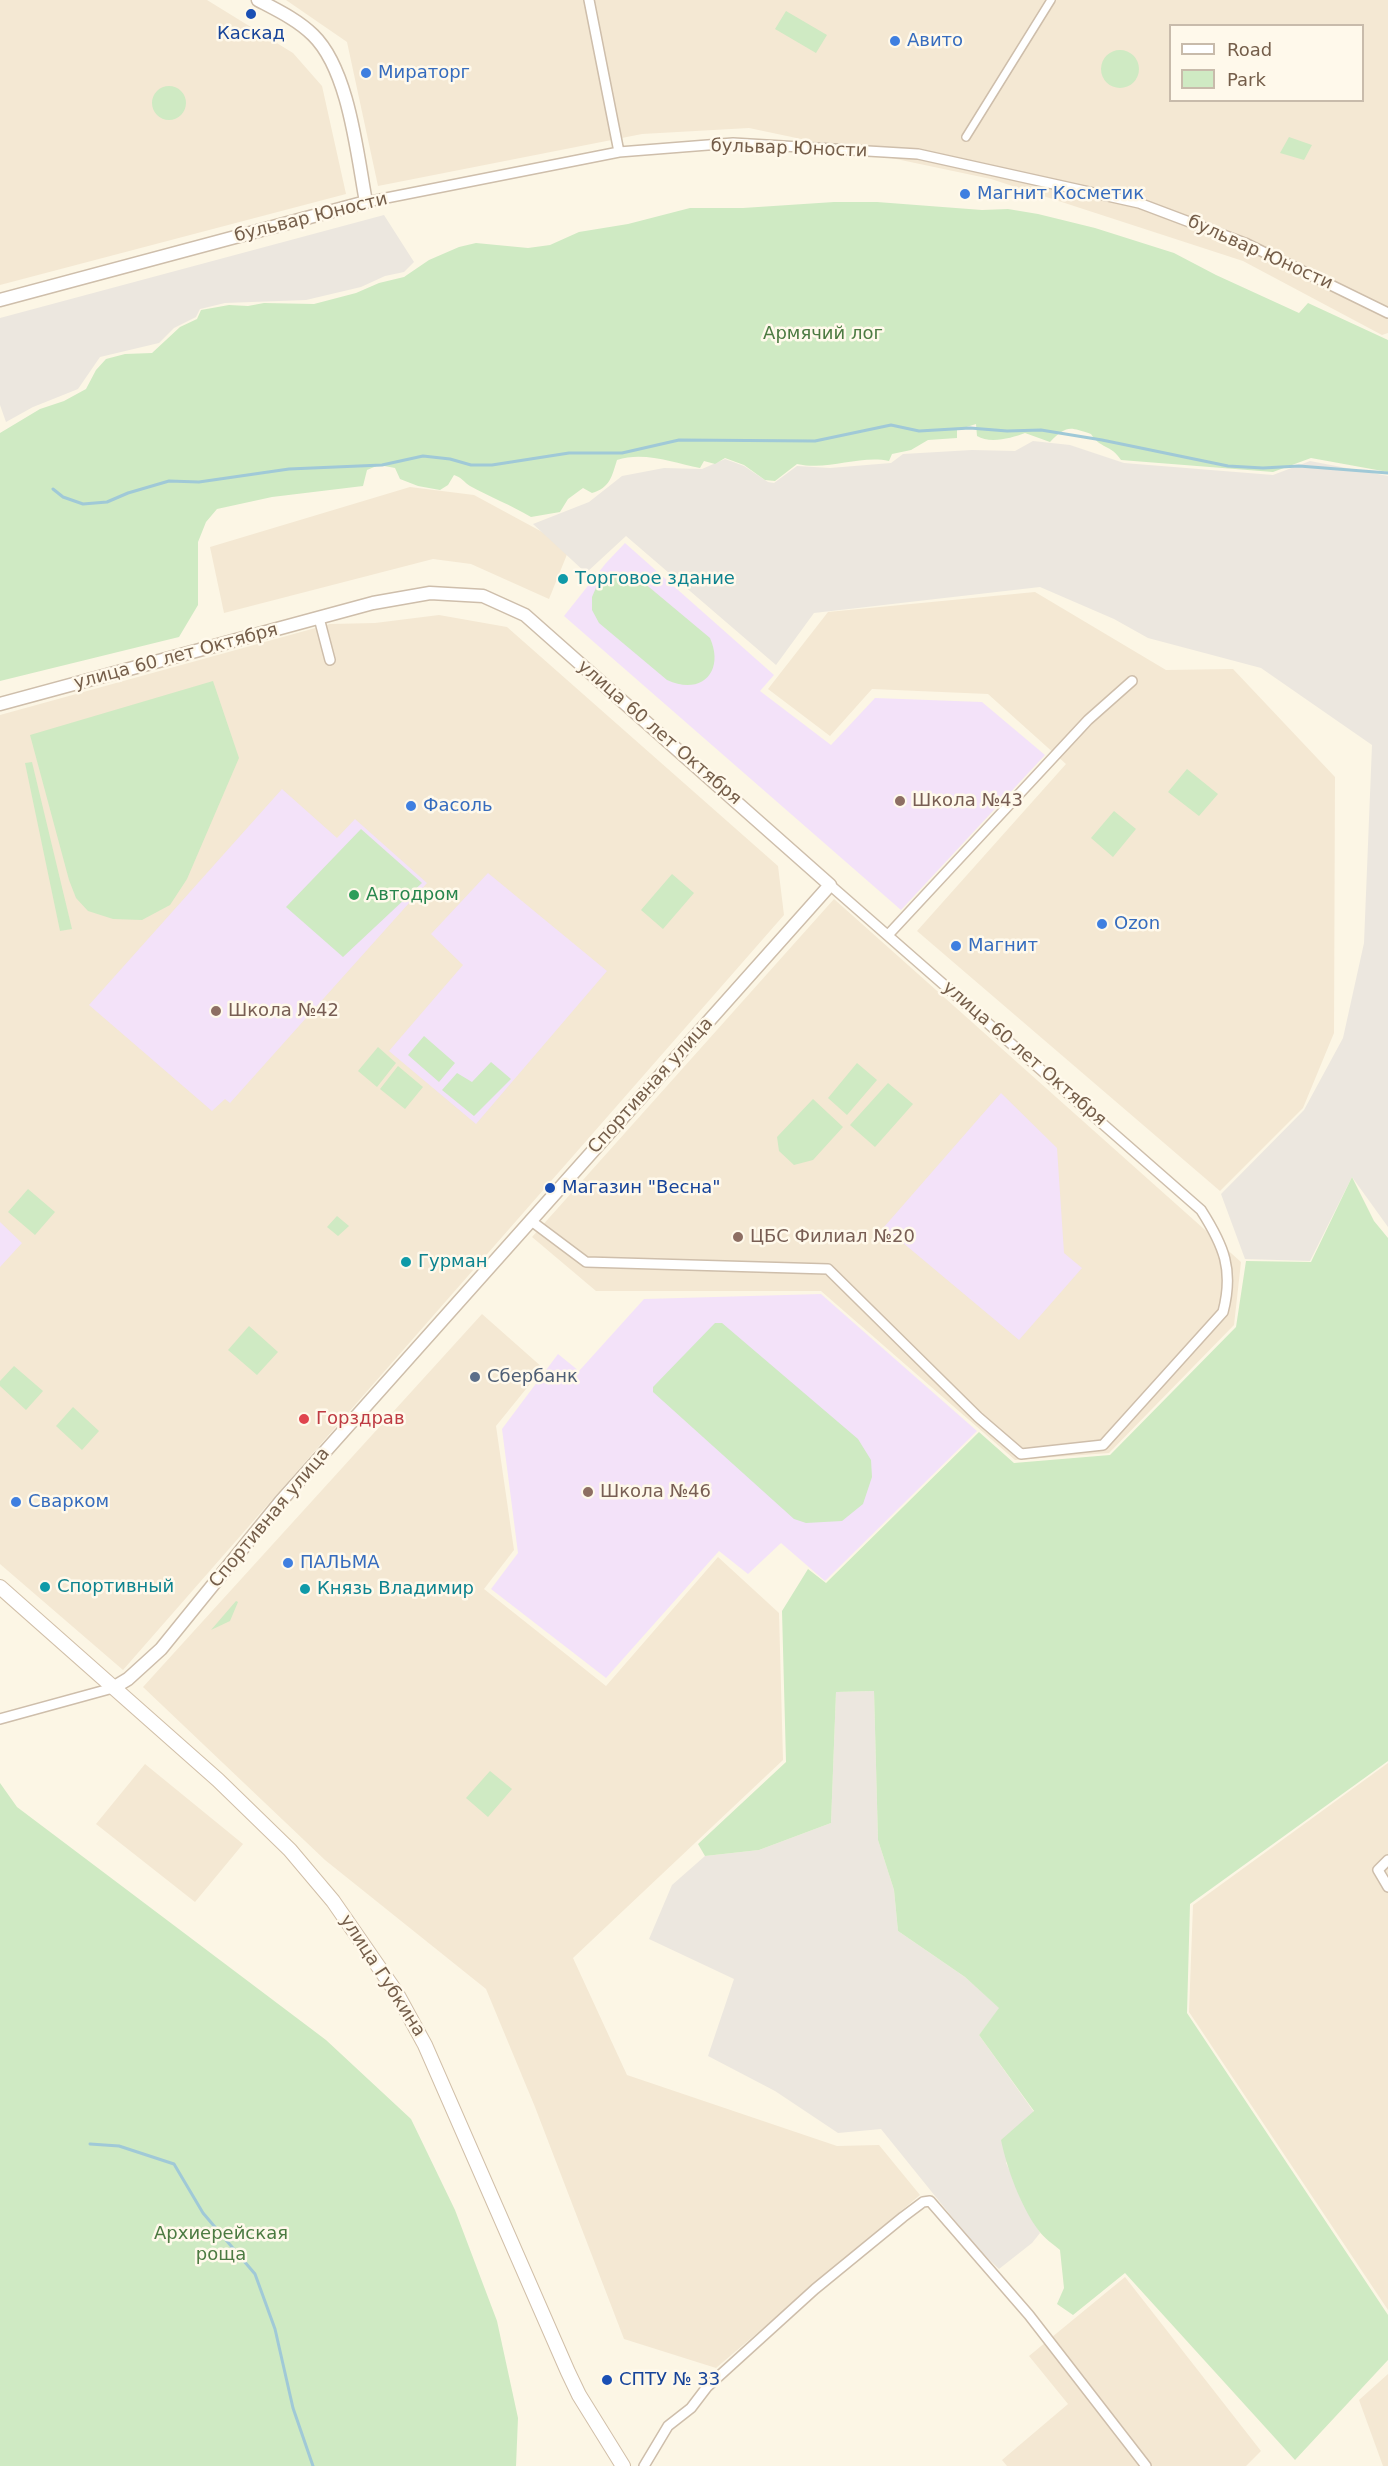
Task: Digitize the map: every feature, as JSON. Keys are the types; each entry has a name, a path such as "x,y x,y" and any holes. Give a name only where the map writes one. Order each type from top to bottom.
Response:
{"main road":[{"name":"улица Губкина","path":"0,1587 218,1780 290,1850 333,1900 386,1976 425,2045 579,2396 623,2466"}],"street":[{"path":"258,0 289,17 314,36 333,64 346,100 366,202"},
{"path":"589,0 619,152"},
{"path":"966,137 1052,0"},
{"name":"бульвар Юности","path":"0,300 366,202 619,152 733,143 918,154 1139,203 1245,243 1386,310"},
{"name":"улица 60 лет Октября","path":"0,704 373,603 430,593 483,596 525,615 1202,1210 1220,1239 1228,1273 1228,1293 1223,1312 1103,1445 1021,1454 978,1417 828,1269 585,1262 530,1220"},
{"path":"319,618 330,660"},
{"path":"888,935 1088,720 1132,681"},
{"name":"Спортивная улица","path":"113,1688 134,1674 161,1649 281,1501 830,885"},
{"path":"0,1719 113,1688"},
{"path":"1388,1860 1378,1870 1388,1887"},
{"path":"644,2466 668,2426 691,2408 715,2379 815,2289 903,2217 923,2202 930,2201 1029,2315 1146,2466"}],"shaded area":[{"path":"0,0 207,0 293,53 322,86 346,194 0,285"},
{"path":"286,0 1388,0 1388,333 1382,335 1243,261 991,179 749,128 642,134 378,186 347,42"},
{"path":"384,215 414,262 404,272 385,276 361,287 306,300 225,303 200,309 196,317 174,328 159,343 100,357 78,389 33,407 6,422 0,405 0,318"},
{"path":"1033,441 1070,445 1124,463 1273,475 1310,461 1388,476 1388,1227 1352,1177 1310,1261 1245,1259 1221,1194 1304,1110 1343,1038 1364,943 1372,745 1261,668 1148,638 1114,619 1040,587 814,613 776,665 626,536 586,573 533,524 589,502 622,476 664,468 702,469 725,459 744,466 768,482 774,483 797,466 830,468 891,463 903,454 972,450 1015,451"},
{"path":"410,487 474,495 570,547 549,599 471,564 433,559 224,613 210,547"},
{"path":"625,543 774,675 760,691 831,745 875,698 982,702 1045,755 901,910 564,616"},
{"path":"1035,592 1166,670 1233,669 1335,777 1334,1033 1303,1108 1220,1191 917,931 1066,764 988,694 872,689 830,736 768,689 828,612"},
{"path":"439,615 507,627 778,866 784,915 123,1670 0,1564 0,715 330,624 375,623"},
{"path":"282,789 337,838 355,819 427,883 230,1103 225,1099 212,1111 89,1005"},
{"path":"488,873 607,971 476,1124 389,1051 463,965 431,934"},
{"path":"834,899 1241,1262 1234,1325 1109,1453 1015,1460 821,1291 596,1291 532,1237"},
{"path":"1001,1093 1057,1148 1064,1253 1082,1268 1019,1340 884,1227"},
{"path":"0,1222 22,1243 0,1267"},
{"path":"821,1294 977,1431 825,1581 781,1543 748,1574 719,1551 606,1678 491,1589 518,1553 502,1429 558,1354 579,1371 644,1299"},
{"path":"482,1314 543,1368 496,1426 514,1550 484,1589 606,1686 718,1557 779,1613 783,1760 573,1958 627,2075 837,2146 879,2145 920,2195 716,2368 624,2339 535,2107 486,1989 325,1860 143,1687"},
{"path":"874,1691 878,1840 894,1890 898,1931 965,1977 1000,2008 979,2035 1034,2112 1006,2163 1040,2233 1032,2243 999,2269 977,2248 881,2129 838,2133 775,2091 708,2056 734,1979 649,1939 672,1885 705,1856 759,1850 831,1823 836,1692"},
{"path":"1388,1763 1388,2310 1189,2012 1193,1905"},
{"path":"145,1764 243,1844 195,1902 96,1824"},
{"path":"1125,2277 1261,2451 1246,2466 1007,2466 1002,2460 1068,2404 1029,2356"},
{"path":"1388,2374 1388,2466 1383,2466 1359,2400"}],"green space":[{"path":"786,11 827,35 816,53 775,29"},
{"path":"1120,50 1127,51 1133,56 1138,62 1138,76 1133,82 1127,87 1120,88 1113,87 1107,82 1102,76 1101,69 1102,62 1107,56 1113,51"},
{"path":"169,86 181,91 186,103 181,115 169,120 157,115 152,103 157,91"},
{"path":"1289,137 1312,145 1304,160 1280,153"},
{"name":"Армячий лог","path":"834,202 877,202 982,210 1008,209 1095,228 1174,253 1299,313 1308,303 1388,340 1388,472 1311,458 1273,472 1121,460 1113,451 1094,439 1091,434 1078,430 1065,430 1050,442 1025,433 988,440 977,436 976,424 957,430 957,438 928,440 911,450 892,454 889,461 866,460 821,466 797,464 775,481 765,480 744,465 725,458 715,464 704,461 700,468 648,457 617,460 607,485 603,488 592,493 583,488 568,499 560,512 531,517 470,486 454,475 448,485 440,490 418,486 400,479 395,468 379,465 367,470 363,486 272,497 217,509 206,522 198,542 198,605 179,637 0,681 0,433 40,409 64,401 86,389 96,370 106,359 125,354 152,353 180,327 197,319 201,310 229,305 248,306 264,303 314,304 404,277 429,260 459,247 476,243 528,248 550,245 579,232 628,224 690,208 743,208"},
{"path":"624,573 637,577 710,638 714,650 714,661 707,678 700,683 690,685 667,680 599,623 592,610 592,597 598,583 611,575"},
{"path":"213,681 239,758 187,879 170,905 142,920 113,919 88,911 76,898 69,880 30,735"},
{"path":"32,762 72,929 60,931 25,763"},
{"path":"1187,769 1218,794 1199,816 1168,792"},
{"path":"1114,811 1136,829 1113,857 1091,838"},
{"name":"Автодром","path":"361,829 422,883 343,957 286,907"},
{"path":"672,874 694,893 663,929 641,910"},
{"path":"424,1036 455,1063 439,1082 408,1055"},
{"path":"378,1047 396,1063 377,1087 358,1071"},
{"path":"491,1062 511,1079 474,1116 442,1090 457,1073 472,1082"},
{"path":"857,1063 877,1080 847,1115 828,1098"},
{"path":"398,1066 423,1087 405,1109 380,1089"},
{"path":"888,1083 913,1104 875,1147 850,1125"},
{"path":"813,1099 843,1127 813,1160 794,1165 779,1151 777,1137"},
{"path":"1352,1177 1374,1221 1388,1238 1388,1761 1190,1904 1187,2013 1388,2315 1388,2360 1295,2460 1125,2273 1073,2315 1057,2304 1064,2288 1060,2250 1041,2234 1026,2211 1011,2175 1001,2140 1034,2111 979,2035 999,2008 965,1977 898,1931 894,1890 878,1840 874,1691 836,1692 831,1823 759,1850 705,1856 698,1844 786,1762 782,1611 808,1569 826,1583 979,1432 1014,1463 1110,1455 1236,1327 1246,1261 1311,1262"},
{"path":"28,1189 55,1212 35,1235 8,1212"},
{"path":"337,1216 349,1226 338,1236 327,1227"},
{"path":"715,1323 722,1323 858,1439 871,1460 872,1477 863,1504 842,1521 806,1523 794,1519 653,1392 653,1387"},
{"path":"249,1326 278,1352 257,1375 228,1350"},
{"path":"14,1366 43,1391 26,1410 0,1386 0,1381"},
{"path":"73,1407 99,1431 82,1450 56,1426"},
{"path":"236,1601 238,1602 230,1621 211,1630"},
{"path":"490,1771 512,1789 488,1817 466,1798"},
{"name":"Архиерейская роща","path":"0,1783 17,1807 326,2040 411,2119 455,2210 497,2321 518,2418 516,2466 0,2466"}],"waterway":[{"path":"53,489 63,497 83,504 107,502 169,481 199,482 289,469 382,465 423,456 450,459 471,465 492,465 569,453 622,453 679,440 815,441 891,425 919,431 970,428 1007,431 1041,430 1228,466 1263,468 1299,466 1388,473"},
{"path":"90,2144 119,2146 174,2164 203,2213 255,2274 275,2329 293,2408 313,2466"}],"place":[{"name":"Каскад","path":"251,14"},
{"name":"Авито","path":"895,41"},
{"name":"Мираторг","path":"366,73"},
{"name":"Магнит Косметик","path":"965,194"},
{"name":"Торговое здание","path":"563,579"},
{"name":"Школа №43","path":"900,801"},
{"name":"Фасоль","path":"411,806"},
{"name":"Автодром","path":"354,895"},
{"name":"Ozon","path":"1102,924"},
{"name":"Магнит","path":"956,946"},
{"name":"Школа №42","path":"216,1011"},
{"name":"Магазин \"Весна\"","path":"550,1188"},
{"name":"ЦБС Филиал №20","path":"738,1237"},
{"name":"Гурман","path":"406,1262"},
{"name":"Сбербанк","path":"475,1377"},
{"name":"Горздрав","path":"304,1419"},
{"name":"Школа №46","path":"588,1492"},
{"name":"Сварком","path":"16,1502"},
{"name":"ПАЛЬМА","path":"288,1563"},
{"name":"Спортивный","path":"45,1587"},
{"name":"Князь Владимир","path":"305,1589"},
{"name":"СПТУ № 33","path":"607,2380"}]}
